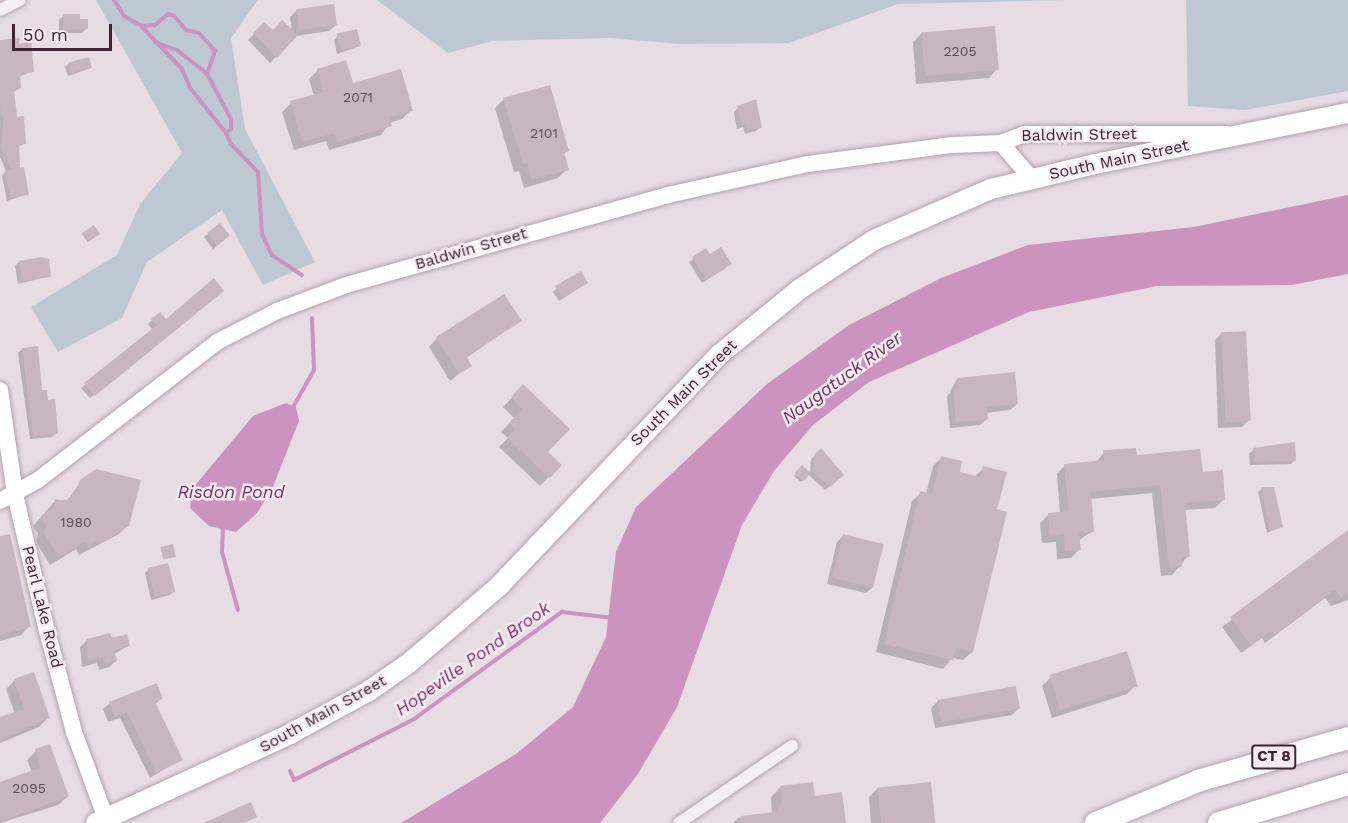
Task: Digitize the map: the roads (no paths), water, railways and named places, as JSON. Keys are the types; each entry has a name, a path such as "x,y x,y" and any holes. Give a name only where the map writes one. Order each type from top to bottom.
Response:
{"highway":[{"name":"CT 8","path":"1096,823 1201,780 1348,738"},
{"path":"1219,823 1348,784"}],"main road":[{"name":"South Main Street","path":"101,821 290,735 388,678 484,600 674,399 782,302 888,233 972,195 1031,178 1348,113"},
{"name":"Baldwin Street","path":"7,498 203,351 258,320 314,296 578,219 732,179 860,156 1001,143 1025,134 1211,132 1231,136"},
{"name":"Baldwin Street","path":"1001,143 1031,178"},
{"name":"Pearl Lake Road","path":"0,390 7,498 101,821"}],"street":[{"path":"0,10 20,0"},
{"path":"679,823 792,746"}],"water":[{"name":"Naugatuck River","path":"1348,195 1348,274 1292,285 1157,286 1029,312 869,382 813,425 774,471 742,525 677,707 638,774 600,823 401,823 516,754 573,707 606,637 616,552 636,507 767,384 849,325 941,278 1028,245 1194,227"},
{"name":"Risdon Pond","path":"286,403 296,407 299,421 272,489 257,513 236,532 209,526 190,508 192,489 253,416"}],"waterway":[{"name":"Hopeville Pond Brook","path":"114,0 124,16 142,26 155,25 168,14 174,16 186,30 199,33 215,51 207,74 231,119 231,129 226,133 231,144 258,172 262,234 272,255 302,275"},
{"path":"142,27 182,69 190,88 226,133"},
{"path":"155,42 178,51 207,74"},
{"name":"Hopeville Pond Brook","path":"292,409 314,370 312,318"},
{"name":"Hopeville Pond Brook","path":"223,524 222,552 238,610"},
{"name":"Hopeville Pond Brook","path":"290,771 294,780 414,719 562,612 614,618"}]}
